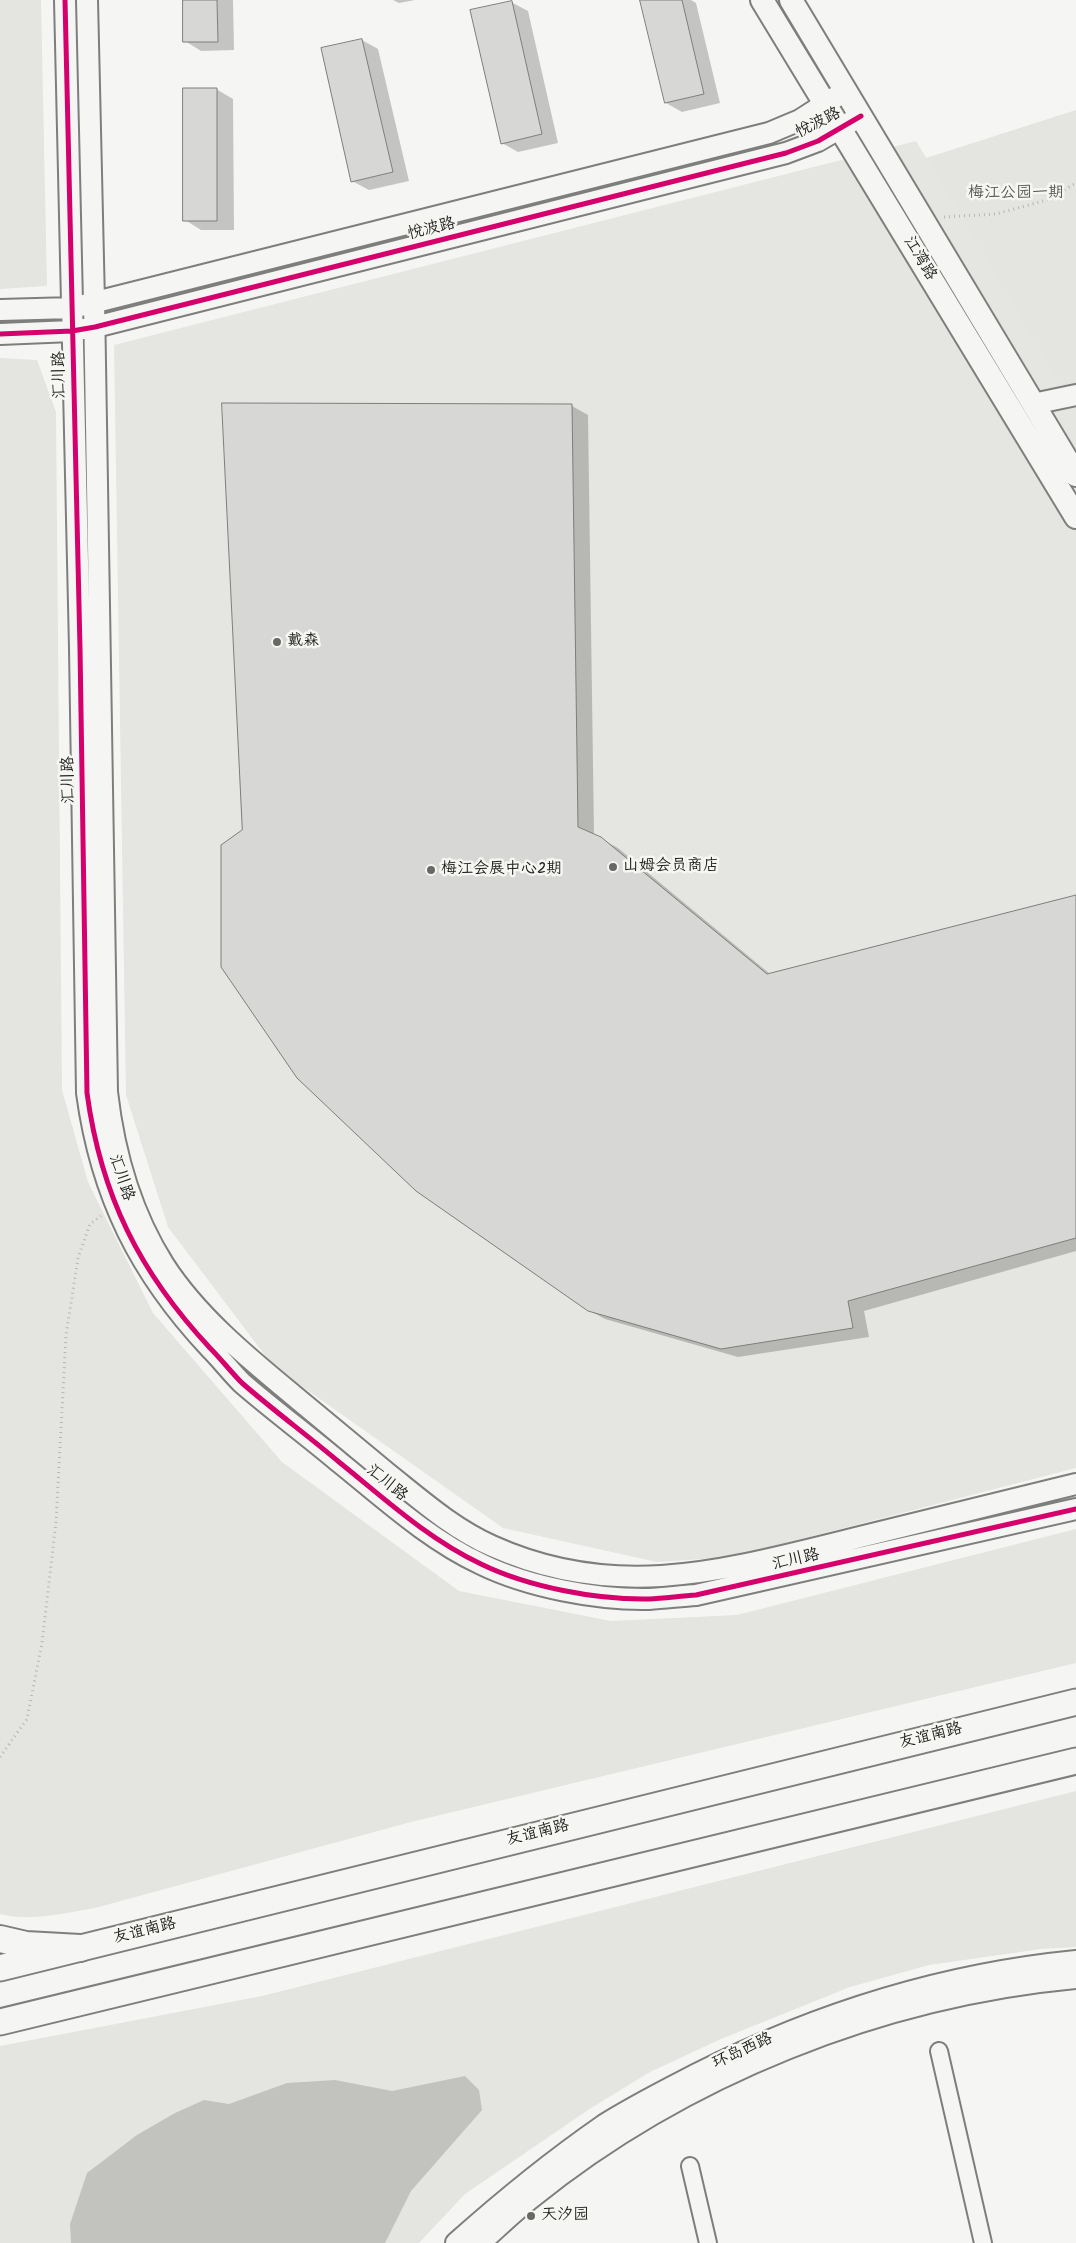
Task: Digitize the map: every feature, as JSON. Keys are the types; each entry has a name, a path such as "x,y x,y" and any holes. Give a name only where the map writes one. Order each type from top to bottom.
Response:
{"highway":[{"path":"0,1939 26,1945 80,1948"}],"main road":[{"name":"江湾路","path":"762,0 1076,517"},
{"name":"江湾路","path":"791,0 1076,475"},
{"name":"友谊南路","path":"0,1968 1076,1702"},
{"path":"0,2022 1076,1761"}],"street":[{"name":"汇川路","path":"65,0 80,658 87,1094 92,1133 115,1205 130,1240 160,1289 196,1333 241,1381 432,1538 482,1565 521,1579 594,1595 648,1599 696,1595 1076,1509"},
{"name":"汇川路","path":"87,0 95,327 98,648 106,1092 112,1134 124,1178 141,1222 164,1265 187,1296 256,1364 444,1519 490,1545 520,1558 583,1574 651,1578 730,1569 1076,1484"},
{"name":"悦波路","path":"0,310 72,308 769,133 800,120 846,91"},
{"name":"悦波路","path":"0,334 72,331 95,327 786,154 818,141 860,116"},
{"path":"1033,404 1076,395"},
{"name":"环岛西路","path":"456,2243 561,2155 606,2124 654,2096 742,2051 852,2007 880,1999 956,1980 1046,1964 1076,1961"},
{"name":"环岛西路","path":"480,2243 530,2198 571,2168 647,2118 749,2065 848,2025 952,1996 1003,1986 1076,1978"},
{"path":"940,2051 984,2243"},
{"path":"690,2166 708,2243"}],"path":[{"path":"923,219 996,214 1047,200 1076,183"},
{"path":"0,1757 27,1719 42,1643 56,1522 66,1335 78,1258 90,1224 115,1205"}],"shaded area":[{"name":"山姆会员商店","path":"916,141 1061,385 1076,382 1076,1468 732,1557 657,1562 503,1528 273,1366 168,1227 126,1095 114,345"},
{"path":"465,2076 479,2090 482,2110 411,2191 385,2243 71,2243 70,2224 87,2173 137,2135 175,2113 204,2100 229,2104 287,2083 335,2080 392,2091"}],"green space":[{"path":"0,0 41,0 47,286 0,289"},
{"name":"梅江公园一期","path":"1076,110 1076,382 1061,386 926,158"},
{"path":"0,358 37,360 56,412 62,1090 88,1182 153,1313 282,1462 459,1591 611,1621 737,1615 1076,1529 1076,1663 411,1822 95,1908 36,1917 0,1914"},
{"path":"1076,1791 1076,1947 1041,1949 929,1965 850,1987 721,2039 650,2072 588,2110 465,2194 419,2243 0,2243 0,2046 262,1996"}],"building":[{"path":"183,0 217,0 218,42 183,42"},
{"path":"640,0 682,0 704,94 665,103"},
{"path":"512,1 542,134 501,144 470,10"},
{"path":"362,39 393,172 351,182 321,48"},
{"path":"183,88 217,88 217,221 183,221"},
{"name":"梅江会展中心2期","path":"222,403 572,404 578,827 601,837 767,974 1076,895 1076,1238 848,1301 853,1328 721,1349 588,1311 416,1191 297,1078 221,967 221,845 242,830"}],"cycle path":[{"path":"65,0 80,648 87,1093 93,1130 102,1166 114,1199 144,1262 163,1291 185,1320 242,1383 407,1518 443,1543 481,1564 541,1585 585,1594 629,1599 696,1595 1076,1509"},
{"path":"0,334 72,331 95,327 786,153 818,141 861,116"}],"place":[{"name":"戴森","path":"277,642"},
{"name":"山姆会员商店","path":"613,867"},
{"name":"梅江会展中心2期","path":"431,870"},
{"name":"天汐园","path":"531,2216"}]}
